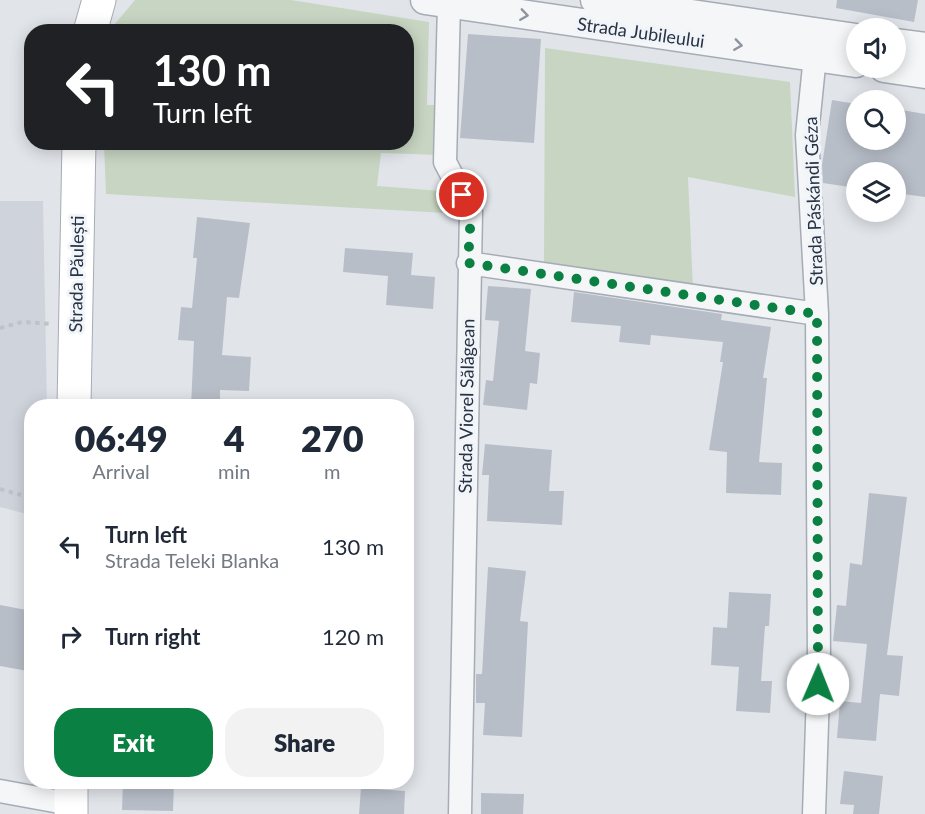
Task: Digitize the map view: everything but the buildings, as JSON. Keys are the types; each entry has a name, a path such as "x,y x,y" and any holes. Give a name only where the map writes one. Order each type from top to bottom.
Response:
{"main road":[{"name":"Strada Păulești","path":"74,399 79,150"}],"street":[{"name":"Strada Jubileului","path":"595,0 698,18 846,37"},
{"name":"Strada Jubileului","path":"437,2 698,18 815,56 846,61"},
{"name":"Strada Viorel Sălăgean","path":"437,2 445,162 471,212 468,263 459,814"},
{"path":"906,44 925,47"},
{"name":"Strada Páskándi Géza","path":"814,814 819,663 817,314 807,135 815,56"},
{"path":"906,71 925,74"},
{"path":"468,263 817,314"},
{"path":"0,791 71,800"}],"path":[{"path":"0,328 21,322 74,325"},
{"path":"0,489 21,495"}],"shaded area":[{"path":"0,201 43,201 47,399 24,399 24,513 0,507"}],"green space":[{"path":"135,0 291,0 429,22 427,105 441,105 439,155 381,153 377,186 455,192 464,214 106,194 104,150 414,150 414,24 115,24"},
{"path":"545,48 790,82 795,197 688,177 693,289 544,267"}],"route":[{"path":"462,195 471,212 468,263 817,314 818,684"}]}
